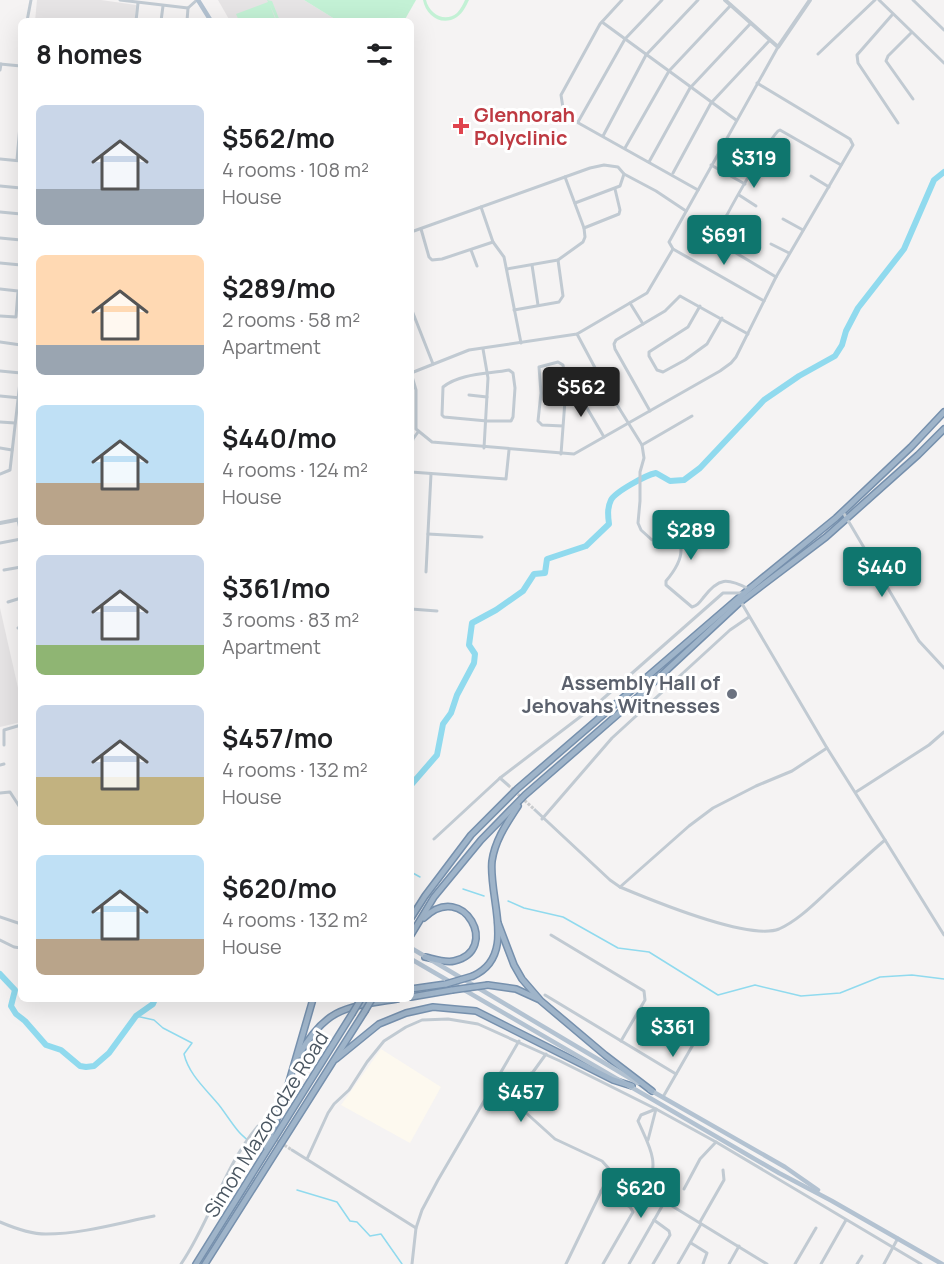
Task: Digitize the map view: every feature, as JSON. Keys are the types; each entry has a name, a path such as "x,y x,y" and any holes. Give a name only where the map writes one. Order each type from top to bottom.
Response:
{"highway":[{"path":"414,913 471,835 517,789 746,591 843,512 944,412"},
{"path":"414,930 434,897 481,840 525,795 640,695 741,602 790,566 846,519 944,429"},
{"path":"414,989 446,984 473,976 482,972 494,957 498,943 498,922 491,881 492,858 502,831 525,795"},
{"path":"414,905 425,896"},
{"path":"418,923 433,909 447,906 469,916 476,930 476,940 465,958 451,962 425,957"},
{"path":"498,922 514,965 522,979 605,1055 652,1091"},
{"path":"414,996 488,985 516,989 543,998"},
{"path":"260,1162 279,1116 311,1002"},
{"name":"Simon Mazorodze Road","path":"196,1264 359,1002"},
{"name":"Simon Mazorodze Road","path":"205,1264 370,1002"},
{"path":"294,1064 309,1037 319,1025 336,1013 353,1006 378,1002"},
{"path":"336,1059 380,1024 406,1013 433,1007 476,1011 613,1080 632,1086"}],"main road":[{"path":"198,0 209,18"},
{"path":"414,950 785,1167 832,1201"},
{"path":"414,961 779,1173 942,1264"}],"street":[{"path":"28,18 31,0"},
{"path":"122,0 188,8 198,0"},
{"path":"622,0 602,22 561,95 562,108 566,116 698,190"},
{"path":"578,122 625,39 662,0"},
{"path":"603,136 646,55 698,0"},
{"path":"725,0 777,47"},
{"path":"764,301 673,249 670,240 777,47 810,0"},
{"path":"818,54 877,0 944,63"},
{"path":"913,0 944,30"},
{"path":"136,18 138,3"},
{"path":"626,148 669,71 731,5"},
{"path":"161,18 163,6"},
{"path":"187,18 188,8"},
{"path":"892,15 857,55 858,63 898,123"},
{"path":"602,22 736,120"},
{"path":"649,162 690,88 751,22"},
{"path":"911,33 888,56 886,61 913,99"},
{"path":"672,174 711,103 770,40"},
{"path":"0,70 0,64 18,66"},
{"path":"414,384 415,427 432,442 574,454 731,363 789,253 852,147 850,139 757,84"},
{"path":"776,277 716,241 715,236 726,216 776,132 780,130 841,165"},
{"path":"765,150 784,161"},
{"path":"0,159 18,161"},
{"path":"414,231 604,165 618,167 624,174 656,190 686,211"},
{"path":"711,165 745,184"},
{"path":"575,203 615,189 622,184 624,174"},
{"path":"811,176 829,187"},
{"path":"507,269 558,260 583,242 584,228 566,177"},
{"path":"0,186 18,188"},
{"path":"584,228 619,214 615,189"},
{"path":"739,195 756,206"},
{"path":"481,207 493,242 502,252 521,343"},
{"path":"0,212 18,214"},
{"path":"726,216 746,228"},
{"path":"783,219 803,230"},
{"path":"421,229 429,257 432,260 442,260 493,242"},
{"path":"0,238 18,240"},
{"path":"771,243 789,253"},
{"path":"414,372 463,352 577,334 651,290 673,249"},
{"path":"471,250 477,266"},
{"path":"514,310 562,300 558,260"},
{"path":"0,263 18,264"},
{"path":"532,265 538,305"},
{"path":"0,289 18,291 16,317 0,316"},
{"path":"650,411 614,344 616,340 665,311 679,296 748,334"},
{"path":"630,303 643,324"},
{"path":"700,306 688,327 649,352 649,356 660,372 702,349 711,340 722,318"},
{"path":"414,316 433,364"},
{"path":"577,334 627,424 642,446 644,458 640,472 638,520 641,530 652,540 674,535 680,540 682,555 666,581 666,585 692,607 698,605 705,595 721,581 726,580 746,591"},
{"path":"0,342 18,345"},
{"path":"483,349 488,374 484,448"},
{"path":"561,454 566,387 563,365 561,363 540,366 541,393 538,421 542,425 563,426"},
{"path":"0,370 18,373"},
{"path":"511,371 515,388 511,421 444,417 441,412 445,384 457,379 488,374 511,371"},
{"path":"566,387 578,390 604,436"},
{"path":"469,395 488,398"},
{"path":"0,396 18,398"},
{"path":"0,474 6,474 10,470 18,408"},
{"path":"642,446 692,416"},
{"path":"0,422 15,423"},
{"path":"414,438 418,432"},
{"path":"0,448 12,450"},
{"path":"414,472 506,479 509,449"},
{"path":"426,572 431,474"},
{"path":"843,512 919,640 944,668"},
{"path":"0,523 18,519"},
{"path":"428,534 482,537"},
{"path":"0,543 18,540"},
{"path":"4,570 18,568"},
{"path":"434,839 500,778 597,704 723,593 746,591"},
{"path":"8,602 18,599"},
{"path":"741,602 804,705 827,748 944,935"},
{"path":"414,609 437,611"},
{"path":"543,819 612,738 730,630 749,617"},
{"path":"4,745 2,740 4,730 18,726"},
{"path":"856,792 929,745 944,732"},
{"path":"620,887 689,826 713,808 792,771 827,748"},
{"path":"500,778 508,785"},
{"path":"0,793 10,792 18,804"},
{"path":"535,810 620,887 736,928 774,930 781,928 806,911 885,840"},
{"path":"0,917 18,923"},
{"path":"551,935 644,991 645,1000 621,1041"},
{"path":"0,940 18,947"},
{"path":"543,998 676,1074"},
{"path":"307,1159 328,1113 349,1090 384,1041 422,1020 448,1019 478,1024 519,1041 656,1109 716,1142 921,1264"},
{"path":"663,1097 702,1029"},
{"path":"412,1264 416,1228 422,1210 519,1041"},
{"path":"546,1054 533,1072 514,1081 510,1088 516,1100 535,1122 555,1139 602,1161 611,1171 767,1264"},
{"path":"646,1190 654,1165 648,1140 638,1120 641,1115 656,1109"},
{"path":"648,1140 656,1109"},
{"path":"181,1264 201,1233 242,1145 258,1126 267,1133"},
{"path":"684,1189 699,1159 716,1142"},
{"path":"292,1150 416,1228"},
{"path":"678,1264 724,1180 723,1170"},
{"path":"566,1264 611,1171"},
{"path":"601,1191 633,1212 603,1264"},
{"path":"629,1264 664,1201"},
{"path":"0,1222 44,1234 80,1230 154,1216"},
{"path":"653,1264 670,1235 669,1231 654,1220"},
{"path":"821,1264 846,1220"},
{"path":"795,1264 816,1228"},
{"path":"884,1264 898,1238"},
{"path":"691,1243 707,1253 703,1264"},
{"path":"729,1264 739,1246"},
{"path":"857,1264 862,1256"}],"shaded area":[{"path":"37,0 101,0 136,5 135,18 35,18"},
{"path":"218,0 304,0 333,18 228,18"},
{"path":"0,608 18,688 18,723 0,727"},
{"path":"381,1049 441,1087 410,1143 341,1105"}],"green space":[{"path":"267,0 272,1 279,18 276,18 270,5 275,18 238,18 236,14 268,2"},
{"path":"304,0 416,0 406,18 333,18"},
{"path":"423,0 426,0 430,9 438,16 448,17 457,13 465,0 469,0 459,15 446,21 431,15"}],"waterway":[{"path":"414,782 437,755 443,724 451,713 457,695 474,663 475,654 469,645 472,623 523,591 534,574 545,573 547,559 586,546 609,524 610,503 618,493 638,480 656,473 670,481 684,480 700,468 764,400 799,376 835,356 858,308 904,249 934,180 944,172"},
{"path":"414,874 420,877"},
{"path":"463,889 484,896"},
{"path":"508,901 524,908 563,917 618,948 649,952 718,995 755,985 801,996 840,993 880,977 912,975 944,979"},
{"path":"0,974 15,990 11,1006 16,1014 46,1045 61,1050 80,1066 94,1066 109,1053 136,1016 154,1002"},
{"path":"136,1016 154,1020 163,1028 192,1043 184,1054 190,1069 236,1129 255,1149"},
{"path":"297,1190 337,1202 350,1221 357,1222 370,1236 381,1234 402,1264"}],"tunnel":[{"path":"508,785 535,810"},
{"path":"273,1138 292,1150"}],"place":[{"name":"Glennorah Polyclinic","path":"461,126"},
{"name":"Assembly Hall of Jehovahs Witnesses","path":"732,694"}]}
